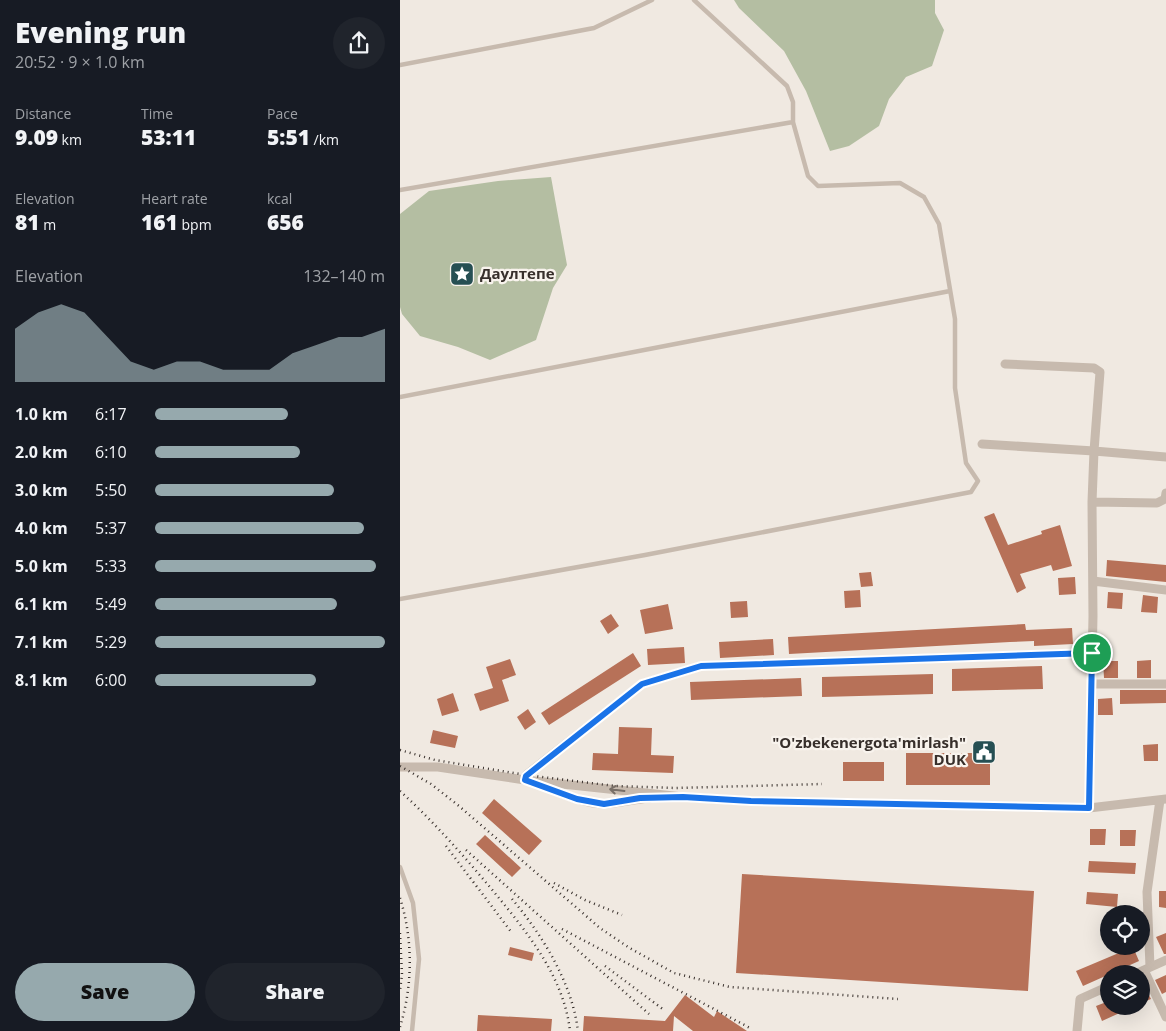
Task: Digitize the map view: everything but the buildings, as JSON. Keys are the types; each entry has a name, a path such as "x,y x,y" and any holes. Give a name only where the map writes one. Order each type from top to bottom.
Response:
{"street":[{"path":"1005,364 1094,368 1100,372 1092,502 1092,684 1089,808"},
{"path":"982,444 1166,457"},
{"path":"1092,502 1157,503 1164,499 1166,493"},
{"path":"1093,581 1166,590"},
{"path":"525,780 526,776 642,684 701,666 1092,653"},
{"path":"1092,684 1166,684"},
{"path":"400,767 438,767 525,780 683,797 751,801 1089,808 1163,800 1147,892 1143,965"},
{"path":"525,780 577,799 598,803 613,803 640,798 683,797"},
{"path":"1150,967 1166,960"},
{"path":"1150,985 1166,1018"},
{"path":"1078,1031 1080,999 1100,990"}],"lane":[{"path":"400,65 594,28 652,0"},
{"path":"400,599 645,555 971,492 978,481 966,463 957,407 955,388 955,319 939,224 924,197 900,183 818,186 808,176 793,122 793,102 787,86 694,0"},
{"path":"400,190 793,122"},
{"path":"400,397 950,290"},
{"path":"400,867 413,903 419,959 412,1031"}],"green space":[{"path":"734,0 935,0 935,13 944,30 932,66 906,77 889,99 879,126 849,146 830,151 806,91 784,51 739,8"},
{"path":"551,177 567,265 553,288 536,340 490,360 458,347 420,336 402,314 400,307 400,214 429,191 498,181"}],"railway":[{"path":"400,750 435,760 526,775 615,786 676,788 822,784"},
{"path":"400,766 431,784 459,806 600,928 628,947 674,973 730,987 898,999"},
{"path":"400,791 460,852 531,939 552,974 560,992 570,1031"},
{"path":"446,846 512,933"},
{"path":"466,850 649,1014"},
{"path":"554,883 585,900 622,915"},
{"path":"400,898 407,930 410,962 407,995 400,1027"},
{"path":"512,899 535,928 563,978 570,995 578,1031"},
{"path":"562,929 752,1029"},
{"path":"400,933 402,975 400,990"},
{"path":"605,966 664,1010"}],"place":[{"name":"Даултепе","path":"462,274"},
{"name":"\"O'zbekenergota'mirlash\" DUK","path":"984,752"}],"route":[{"path":"1092,653 1089,808 751,801 683,797 640,798 604,804 577,799 525,780 526,776 642,684 701,666 1092,653"}]}
